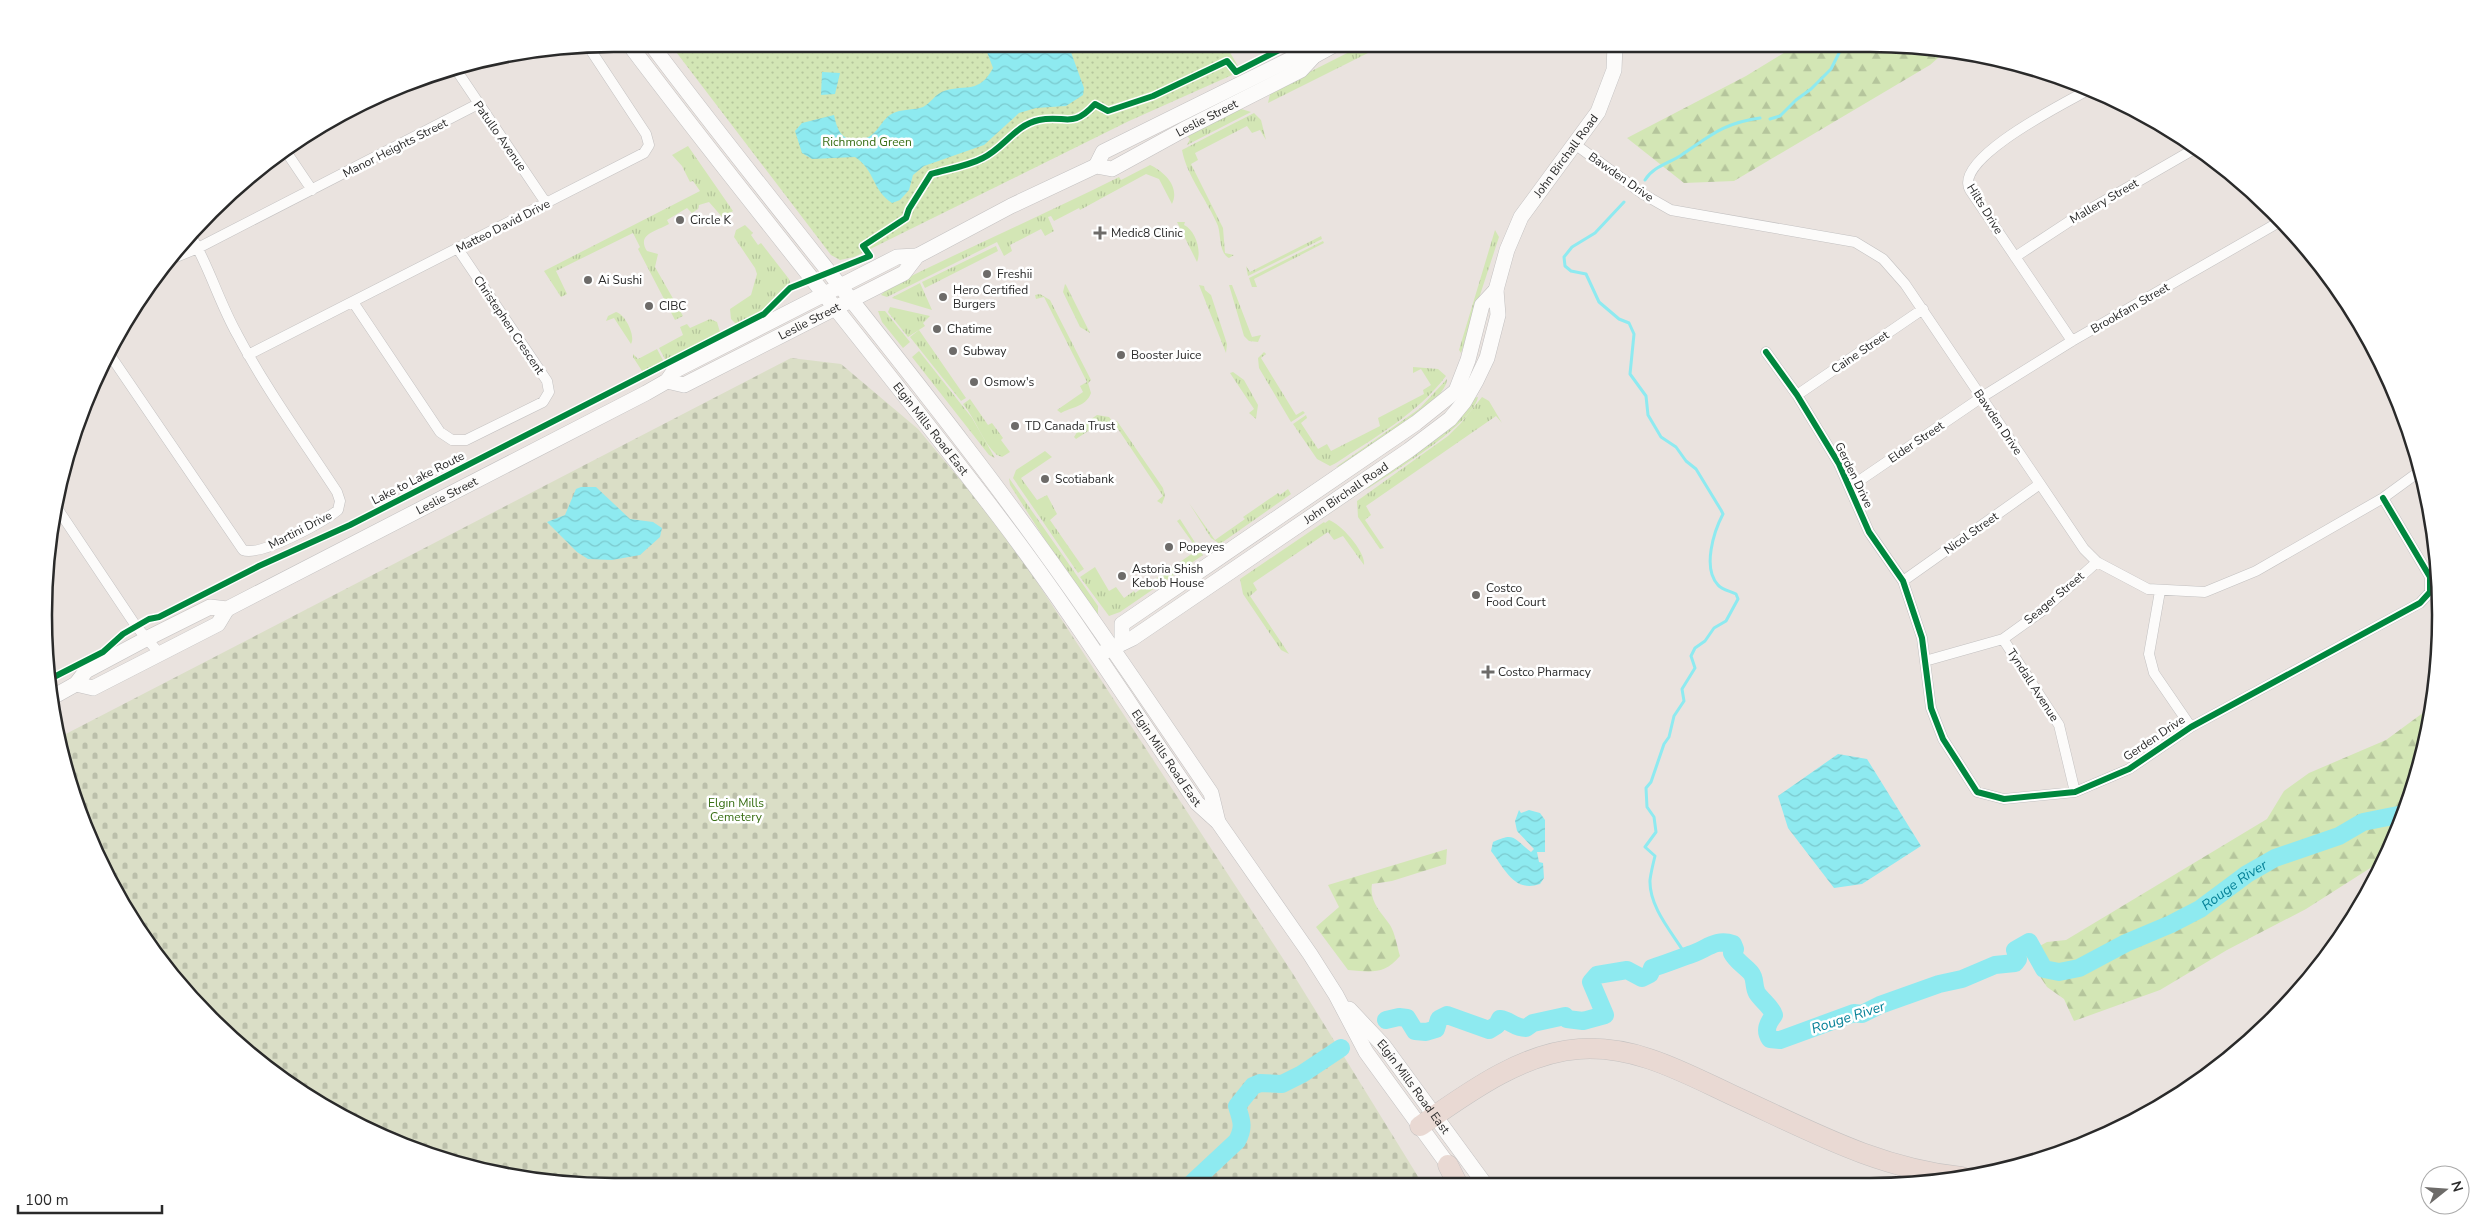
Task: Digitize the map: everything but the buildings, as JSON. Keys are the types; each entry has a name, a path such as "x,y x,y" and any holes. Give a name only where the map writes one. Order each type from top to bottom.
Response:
{"highway":[{"path":"1428,1121 1492,1080 1526,1063 1577,1049 1606,1048 1633,1052 1666,1064 1850,1149 1886,1163 1940,1173"},
{"path":"1448,1165 1456,1178"}],"main road":[{"name":"Elgin Mills Road East","path":"635,52 822,294 995,512 1111,648"},
{"name":"Elgin Mills Road East","path":"656,52 702,113 841,286 963,443 1068,583 1111,648 1196,803 1218,822 1336,995 1383,1045 1428,1121 1448,1165"},
{"name":"Leslie Street","path":"667,381 684,385 852,301 904,273 917,256 1011,206 1096,166 1103,152 1295,57 1314,56 1321,52"},
{"name":"John Birchall Road","path":"1111,648 1122,624 1416,423 1456,391 1468,360 1482,305 1496,290 1507,250 1521,217 1576,145 1598,112 1614,70 1615,52"},
{"name":"Leslie Street","path":"58,694 76,684 86,671 146,639 210,608 227,609 667,381 674,370 822,294 897,257 917,256"},
{"name":"Leslie Street","path":"76,684 93,688 218,624 227,609"},
{"name":"Elgin Mills Road East","path":"1428,1121 1479,1178"}],"street":[{"name":"Matteo David Drive","path":"248,355 641,156 649,145 646,134 593,53"},
{"name":"Patullo Avenue","path":"459,75 546,203"},
{"name":"Hilts Drive","path":"2072,341 1970,190 1967,176 1984,156 2000,142 2082,94"},
{"name":"Manor Heights Street","path":"184,254 478,104"},
{"name":"Bawden Drive","path":"1576,145 1643,194 1671,210 1855,242 1883,259 1905,284 2084,549 2096,562 2148,590 2204,592 2256,572 2383,498 2414,474"},
{"name":"Mallery Street","path":"2016,257 2073,219 2189,152"},
{"path":"290,156 312,190"},
{"name":"Brookfam Street","path":"1982,397 2072,341 2275,224"},
{"name":"Martini Drive","path":"114,361 233,539 243,550 250,552 290,537 336,512 340,504 337,492 248,355 194,242"},
{"name":"Christephen Crescent","path":"354,302 440,432 452,440 466,440 543,402 548,392 547,381 458,249"},
{"name":"Caine Street","path":"1798,395 1922,309"},
{"name":"Gerden Drive","path":"1766,352 1798,395 1839,464 1869,532 1903,581 1922,638 1931,708 1944,739 1977,792 2004,800 2075,792 2129,769 2191,727 2420,603 2430,592 2430,577 2383,498"},
{"name":"Elder Street","path":"1850,487 1982,397"},
{"name":"Nicol Street","path":"1903,581 2040,484"},
{"path":"61,515 146,639 159,653"},
{"name":"Seager Street","path":"1926,661 2003,639 2042,611 2096,562"},
{"path":"2160,591 2149,654 2154,673 2191,727"},
{"name":"Tyndall Avenue","path":"2003,639 2059,725 2075,792"}],"green space":[{"name":"Richmond Green","path":"676,52 1230,52 1241,71 1129,121 854,257 840,260 831,255"},
{"path":"1349,52 1370,52 1268,103 1270,94 1276,89"},
{"path":"1785,52 1870,52 1939,57 1930,65 1734,181 1684,183 1627,138 1746,76"},
{"path":"1238,108 1251,112 1187,145 1190,139 1187,136 1190,133"},
{"path":"1254,113 1261,120 1266,140 1260,130 1252,133 1247,126 1195,153 1198,160 1191,164 1223,228 1225,253 1234,255 1229,258 1223,252 1218,226 1188,170 1182,150"},
{"path":"688,146 733,211 723,218 709,202 699,205 698,209 692,213 687,208 667,220 669,224 649,234 644,241 647,251 658,254 655,267 683,316 675,320 638,249 640,247 633,233 556,271 567,294 561,297 544,271 700,191 693,181 690,182 682,166 672,155"},
{"path":"1150,165 1166,176 1173,186 1174,198 1172,204 1159,179 1146,174 1080,210 1079,208 1054,221 1051,216 1048,217 1054,231 1045,236 1041,229 1010,245 1012,251 1004,256 997,242 887,297 881,295 889,287 1119,177 1121,180"},
{"path":"1177,222 1185,222 1184,225 1194,236 1199,252 1197,262"},
{"path":"745,225 753,233 751,235 758,245 761,243 789,279 791,285 766,309 736,324 731,319 730,309 751,295 757,274 734,237 736,230"},
{"path":"1495,230 1499,237 1461,353 1459,350"},
{"path":"1321,236 1322,239 1248,276 1246,266 1250,272"},
{"path":"1323,241 1324,243 1254,279 1257,287 1252,287 1249,278"},
{"path":"996,246 998,251 925,288 922,282"},
{"path":"920,283 932,310 892,298 893,297"},
{"path":"1065,284 1090,333 1080,327 1063,292"},
{"path":"1199,285 1204,286 1205,290 1211,295 1227,344 1226,353"},
{"path":"1229,285 1232,285 1252,337 1261,335 1258,342 1249,341 1244,336"},
{"path":"1040,294 1050,300 1091,380 1088,383 1091,393 1089,398 1078,406 1061,413 1057,410 1083,392 1080,386 1087,382 1044,297 1036,299 1035,295"},
{"path":"890,307 930,316 923,323 925,326 908,337 888,312"},
{"path":"878,311 885,311 910,342 903,348 882,322"},
{"path":"616,312 623,317 629,326 632,336 631,344 614,318 606,321 608,316"},
{"path":"710,319 717,322 720,332 666,361 659,348 683,335 680,327 687,324 690,328"},
{"path":"919,330 966,398 961,401 910,337"},
{"path":"657,349 664,362 642,371 633,354 638,359"},
{"path":"919,351 972,418 995,458 989,455 912,357"},
{"path":"1264,352 1266,354 1261,358 1296,415 1303,411 1305,413 1291,422 1259,368 1258,358"},
{"name":"Elgin Mills Cemetery","path":"791,358 841,364 918,429 1007,536 1293,974 1419,1178 615,1178 542,1173 505,1167 434,1148 366,1119 302,1083 244,1038 192,986 147,928 111,864 82,796 65,734"},
{"path":"1413,367 1438,369 1446,376 1435,390 1409,413 1336,463 1330,466 1317,459 1293,424 1306,415 1307,418 1301,423 1318,449 1327,444 1331,451 1380,426 1378,418 1424,394 1423,390 1431,385 1421,369 1413,373"},
{"path":"1233,372 1244,380 1258,405 1256,419 1249,413 1254,409 1230,373"},
{"path":"1447,379 1443,389 1419,413 1366,450 1341,466 1336,467 1419,409"},
{"path":"1478,397 1473,408 1462,421 1431,447 1369,488 1361,490 1473,398"},
{"path":"1482,397 1489,401 1502,423 1496,416 1366,506 1371,515 1365,520 1384,548 1380,549 1358,517 1357,501 1448,436"},
{"path":"970,399 988,425 992,423 1010,452 1002,457 997,455 987,444 972,416 963,404"},
{"path":"1097,415 1109,417 1113,422 1106,427 1102,422 1076,439 1074,437 1081,426"},
{"path":"1117,421 1163,488 1165,496 1162,504 1157,501 1163,496 1114,423"},
{"path":"1045,451 1052,457 1021,478 1037,500 1047,495 1057,514 1050,520 1084,569 1078,573 1013,478 1016,470"},
{"path":"1009,478 1098,606 1098,618 1074,585 1010,485"},
{"path":"1288,489 1291,494 1220,544 1211,538 1189,503 1215,540 1245,519 1243,517 1278,493 1280,495"},
{"path":"1180,519 1203,555 1120,612 1109,616 1080,577 1095,567 1109,591 1116,587 1124,598 1134,591 1135,593 1193,553 1195,546 1177,521"},
{"path":"1329,520 1340,527 1352,539 1364,559 1364,565 1343,536 1334,540 1328,532 1253,583 1257,590 1250,596 1289,654 1281,650 1243,594 1240,579"},
{"path":"2424,712 2403,796 2373,866 2306,909 2227,950 2160,990 2074,1021 2064,999 2047,987 2025,954 2047,942 2066,940 2267,819 2284,791 2309,773 2386,740"},
{"path":"1447,849 1446,864 1392,881 1372,884 1372,896 1392,928 1400,956 1388,966 1377,971 1348,970 1316,927 1339,907 1328,885"}],"water":[{"path":"987,52 1071,52 1084,88 1083,95 1066,106 1036,108 1019,113 984,145 924,166 913,175 909,190 900,200 892,203 885,198 862,162 855,157 812,159 802,153 795,131 802,123 834,115 843,136 860,140 867,138 890,115 902,110 923,107 944,91 977,85 983,82 993,68"},
{"path":"822,72 840,73 835,94 821,95"},
{"path":"596,487 630,519 653,522 662,528 660,537 640,555 612,560 588,559 577,552 547,522 565,515 576,489"},
{"path":"1838,754 1867,759 1921,846 1862,884 1834,888 1788,828 1778,796"},
{"path":"1519,810 1521,813 1529,810 1540,813 1545,820 1545,852 1537,852 1539,862 1543,863 1544,878 1540,884 1531,886 1523,885 1511,878 1491,851 1493,842 1506,837 1514,838 1531,852 1534,849 1517,831 1515,821"},
{"path":"1340,1048 1342,1051 1339,1056 1302,1074 1330,1051"}],"waterway":[{"path":"1770,119 1780,116 1796,100 1811,89 1831,69 1840,52"},
{"path":"1645,180 1656,169 1680,156 1717,131 1736,123 1760,118"},
{"path":"1624,202 1595,233 1572,247 1564,257 1565,266 1571,271 1586,274 1599,302 1619,319 1629,323 1634,334 1630,374 1646,396 1648,415 1661,437 1676,447 1686,461 1696,469 1723,514 1713,539 1710,560 1711,569 1713,578 1718,585 1736,594 1738,599 1726,621 1714,628 1705,641 1695,648 1691,656 1695,668 1682,689 1684,701 1674,716 1669,737 1664,744 1651,782 1646,788 1647,807 1654,817 1656,832 1645,847 1655,856 1650,880 1653,899 1656,908 1682,949 1682,956"},
{"name":"Rouge River","path":"1386,1020 1399,1017 1407,1018 1415,1031 1426,1032 1436,1029 1439,1019 1447,1015 1489,1030 1497,1025 1500,1019 1518,1027 1526,1028 1533,1023 1565,1016 1567,1019 1583,1021 1605,1015 1591,982 1597,975 1627,970 1642,978 1650,974 1652,968 1721,942 1733,944 1735,949 1732,953 1751,973 1757,993 1769,1006 1774,1015 1767,1030 1768,1036 1770,1039 1780,1040 1854,1013 1862,1014 1880,1005 1939,984 1962,979 1995,965 2015,963 2018,959 2015,950 2029,942 2044,969 2059,972 2079,968 2126,943 2171,924 2200,909 2247,874 2275,858 2339,836 2363,822 2396,815"},
{"name":"Rouge River","path":"1197,1178 1237,1141 1242,1127 1237,1106 1253,1086 1260,1083 1282,1084 1302,1074 1341,1048"}],"cycle path":[{"name":"Lake to Lake Route","path":"56,676 103,652 123,634 149,619 159,617 259,566 350,525 764,314 790,288 870,256 863,246 906,218 909,209 931,174 977,161 997,149 1023,127 1039,120 1074,119 1080,117 1095,104 1108,111 1153,96 1227,61 1236,72 1275,52"},
{"path":"1766,352 1797,395 1839,464 1869,532 1903,581 1922,638 1931,708 1943,739 1977,792 2004,799 2075,792 2129,769 2191,727 2420,603 2430,592 2430,577 2383,498"}],"place":[{"name":"Circle K","path":"680,220"},
{"name":"Medic8 Clinic","path":"1100,233"},
{"name":"Freshii","path":"987,274"},
{"name":"Ai Sushi","path":"588,280"},
{"name":"Hero Certified Burgers","path":"943,297"},
{"name":"CIBC","path":"649,306"},
{"name":"Chatime","path":"937,329"},
{"name":"Subway","path":"953,351"},
{"name":"Booster Juice","path":"1121,355"},
{"name":"Osmow's","path":"974,382"},
{"name":"TD Canada Trust","path":"1015,426"},
{"name":"Scotiabank","path":"1045,479"},
{"name":"Popeyes","path":"1169,547"},
{"name":"Astoria Shish Kebob House","path":"1122,576"},
{"name":"Costco Food Court","path":"1476,595"},
{"name":"Costco Pharmacy","path":"1488,672"}]}
